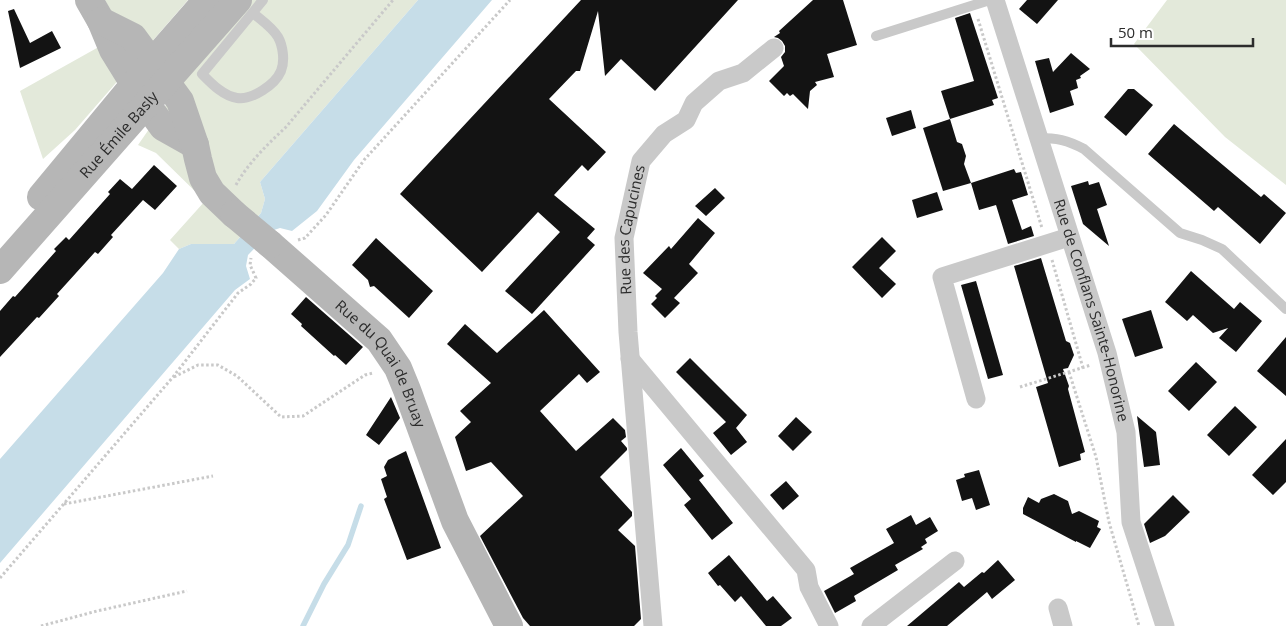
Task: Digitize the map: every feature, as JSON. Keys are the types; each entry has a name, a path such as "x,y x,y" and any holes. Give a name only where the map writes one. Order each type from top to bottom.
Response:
{"street":[{"name":"Rue Émile Basly","path":"0,270 104,153 105,137 150,84 207,0"},
{"path":"95,11 134,37 150,84 214,11 220,0"},
{"name":"Rue de Conflans Sainte-Honorine","path":"994,0 1107,353 1126,432 1131,522 1165,626"},
{"name":"Rue Émile Basly","path":"0,246 150,84 245,6"},
{"name":"Rue des Capucines","path":"653,626 630,359 624,238 641,161 664,134 686,120 694,103 719,81 743,73 774,48"},
{"name":"Rue du Quai de Bruay","path":"150,84 164,127 196,145 204,178 212,193 271,247 379,340 398,368 455,521 509,626"},
{"path":"976,399 942,277 1069,237"},
{"path":"630,359 806,570 809,587 829,626"},
{"path":"871,626 955,561"}],"lane":[{"path":"245,6 272,30 278,38 283,54 281,71 270,86 253,95 237,98 219,90 202,74 245,6 263,0"},
{"path":"876,36 990,0"},
{"path":"1038,138 1054,138 1084,149 1180,232 1222,249 1286,309"}],"path":[{"path":"229,210 241,176 266,146 286,128 393,0"},
{"path":"0,578 173,377 238,294 256,278 250,265 271,247 304,238 326,215 364,160 510,0"},
{"path":"974,5 1083,368"},
{"path":"1092,359 1095,372"},
{"path":"1020,387 1093,364"},
{"path":"173,377 198,365 218,365 238,376 281,417 304,416 365,375 398,368"},
{"path":"1069,372 1096,456 1109,522 1139,626"},
{"path":"64,504 213,476"},
{"path":"41,626 97,611 187,591"}],"green space":[{"path":"105,0 188,0 75,130 43,159 20,91 138,25 112,14"},
{"path":"252,0 418,0 260,182 265,199 261,213 234,244 191,244 179,249 170,240 205,201 156,153 138,145 186,76"},
{"path":"1167,0 1286,0 1286,185 1225,137 1134,44"}],"water":[{"path":"418,0 492,0 354,160 317,211 292,231 280,228 271,231 248,255 246,266 250,279 235,290 0,563 0,459 163,273 179,249 191,244 234,244 261,213 265,199 260,182"}],"building":[{"path":"581,0 738,0 655,91 621,59 605,76 598,11 580,71 576,71 549,99 606,152 588,171 582,165 554,195 595,229 587,238 595,245 532,314 505,291 560,232 538,212 482,272 400,194"},
{"path":"813,0 843,0 857,45 827,54 834,77 815,82 817,85 810,91 808,109 793,94 790,96 787,93 784,96 769,81 784,66 781,57 785,52 785,46 782,41 774,37"},
{"path":"1027,0 1058,0 1037,24 1019,9"},
{"path":"14,9 30,43 52,31 61,48 20,68 8,11"},
{"path":"970,13 998,98 992,100 994,105 950,119 941,91 974,81 955,18"},
{"path":"1071,53 1090,69 1080,76 1081,78 1076,80 1078,88 1070,91 1074,105 1050,113 1035,61 1049,58 1053,72"},
{"path":"1128,89 1134,89 1153,105 1126,136 1104,117"},
{"path":"911,110 916,128 892,136 886,118"},
{"path":"950,119 957,142 962,144 966,156 964,164 971,183 943,191 923,128"},
{"path":"1174,124 1261,197 1264,194 1286,213 1260,244 1218,207 1214,211 1148,154"},
{"path":"154,165 177,186 155,210 143,200 111,235 113,237 98,254 95,252 57,294 59,296 0,357 0,311 56,251 54,249 66,237 69,240 110,194 108,192 120,179 132,189"},
{"path":"1014,169 1016,173 1021,172 1028,195 1012,200 1022,230 1031,226 1034,236 1008,244 996,205 979,210 971,183"},
{"path":"1088,181 1089,185 1099,182 1107,205 1097,209 1109,246 1083,224 1071,186"},
{"path":"715,188 725,198 706,216 695,206"},
{"path":"937,192 943,210 917,218 912,200"},
{"path":"698,218 715,233 689,264 698,273 674,298 680,303 665,318 651,304 657,298 655,296 662,289 643,273 669,246 671,249"},
{"path":"882,237 896,251 879,268 896,284 882,298 852,267"},
{"path":"376,238 433,291 409,318 374,286 370,287 368,280 352,265"},
{"path":"1041,258 1066,341 1070,343 1074,355 1068,368 1063,369 1085,452 1080,454 1081,460 1059,467 1036,387 1048,383 1014,266"},
{"path":"1191,271 1234,309 1240,302 1262,321 1236,352 1219,338 1228,328 1213,333 1193,315 1187,321 1165,302"},
{"path":"976,281 1003,375 988,379 961,285"},
{"path":"306,297 363,347 346,365 301,326 302,324 291,314"},
{"path":"544,310 600,372 587,383 579,374 540,411 576,451 613,418 625,430 626,437 621,441 627,450 600,477 632,512 632,516 618,530 635,546 641,619 634,626 530,626 523,618 480,536 523,496 491,462 466,471 455,437 471,422 460,411 491,383 447,344 465,324 497,353"},
{"path":"1151,310 1163,348 1135,357 1122,319"},
{"path":"1286,337 1286,396 1257,371"},
{"path":"690,358 747,415 736,428 747,442 731,455 713,433 726,422 676,372"},
{"path":"1196,362 1217,382 1189,411 1168,391"},
{"path":"391,397 400,418 379,445 366,435"},
{"path":"1235,406 1257,427 1229,456 1207,435"},
{"path":"1137,416 1156,432 1160,465 1144,467"},
{"path":"796,417 812,432 793,451 778,436"},
{"path":"1286,439 1286,482 1273,495 1252,475"},
{"path":"681,448 704,476 699,480 733,523 712,540 684,505 691,499 663,465"},
{"path":"406,451 441,548 407,560 384,499 387,497 381,479 387,476 384,467 388,460"},
{"path":"979,470 990,505 976,510 972,498 962,501 956,480 965,477 964,474"},
{"path":"786,481 799,496 783,510 770,495"},
{"path":"1054,494 1068,501 1072,514 1079,511 1099,521 1097,527 1101,529 1090,548 1023,514 1023,508 1028,497 1039,503 1041,499"},
{"path":"1173,495 1190,512 1165,536 1150,543 1144,524"},
{"path":"911,515 916,525 930,517 938,531 925,539 927,543 921,547 923,549 895,565 898,570 854,596 856,601 835,613 824,591 854,574 850,568 894,543 886,529"},
{"path":"729,555 767,601 773,596 792,618 781,626 766,626 741,596 735,602 720,585 718,586 708,573"},
{"path":"998,560 1015,580 992,599 987,592 947,626 907,626 959,582 964,587"}],"waterway":[{"path":"303,626 324,584 348,545 361,506"}]}
